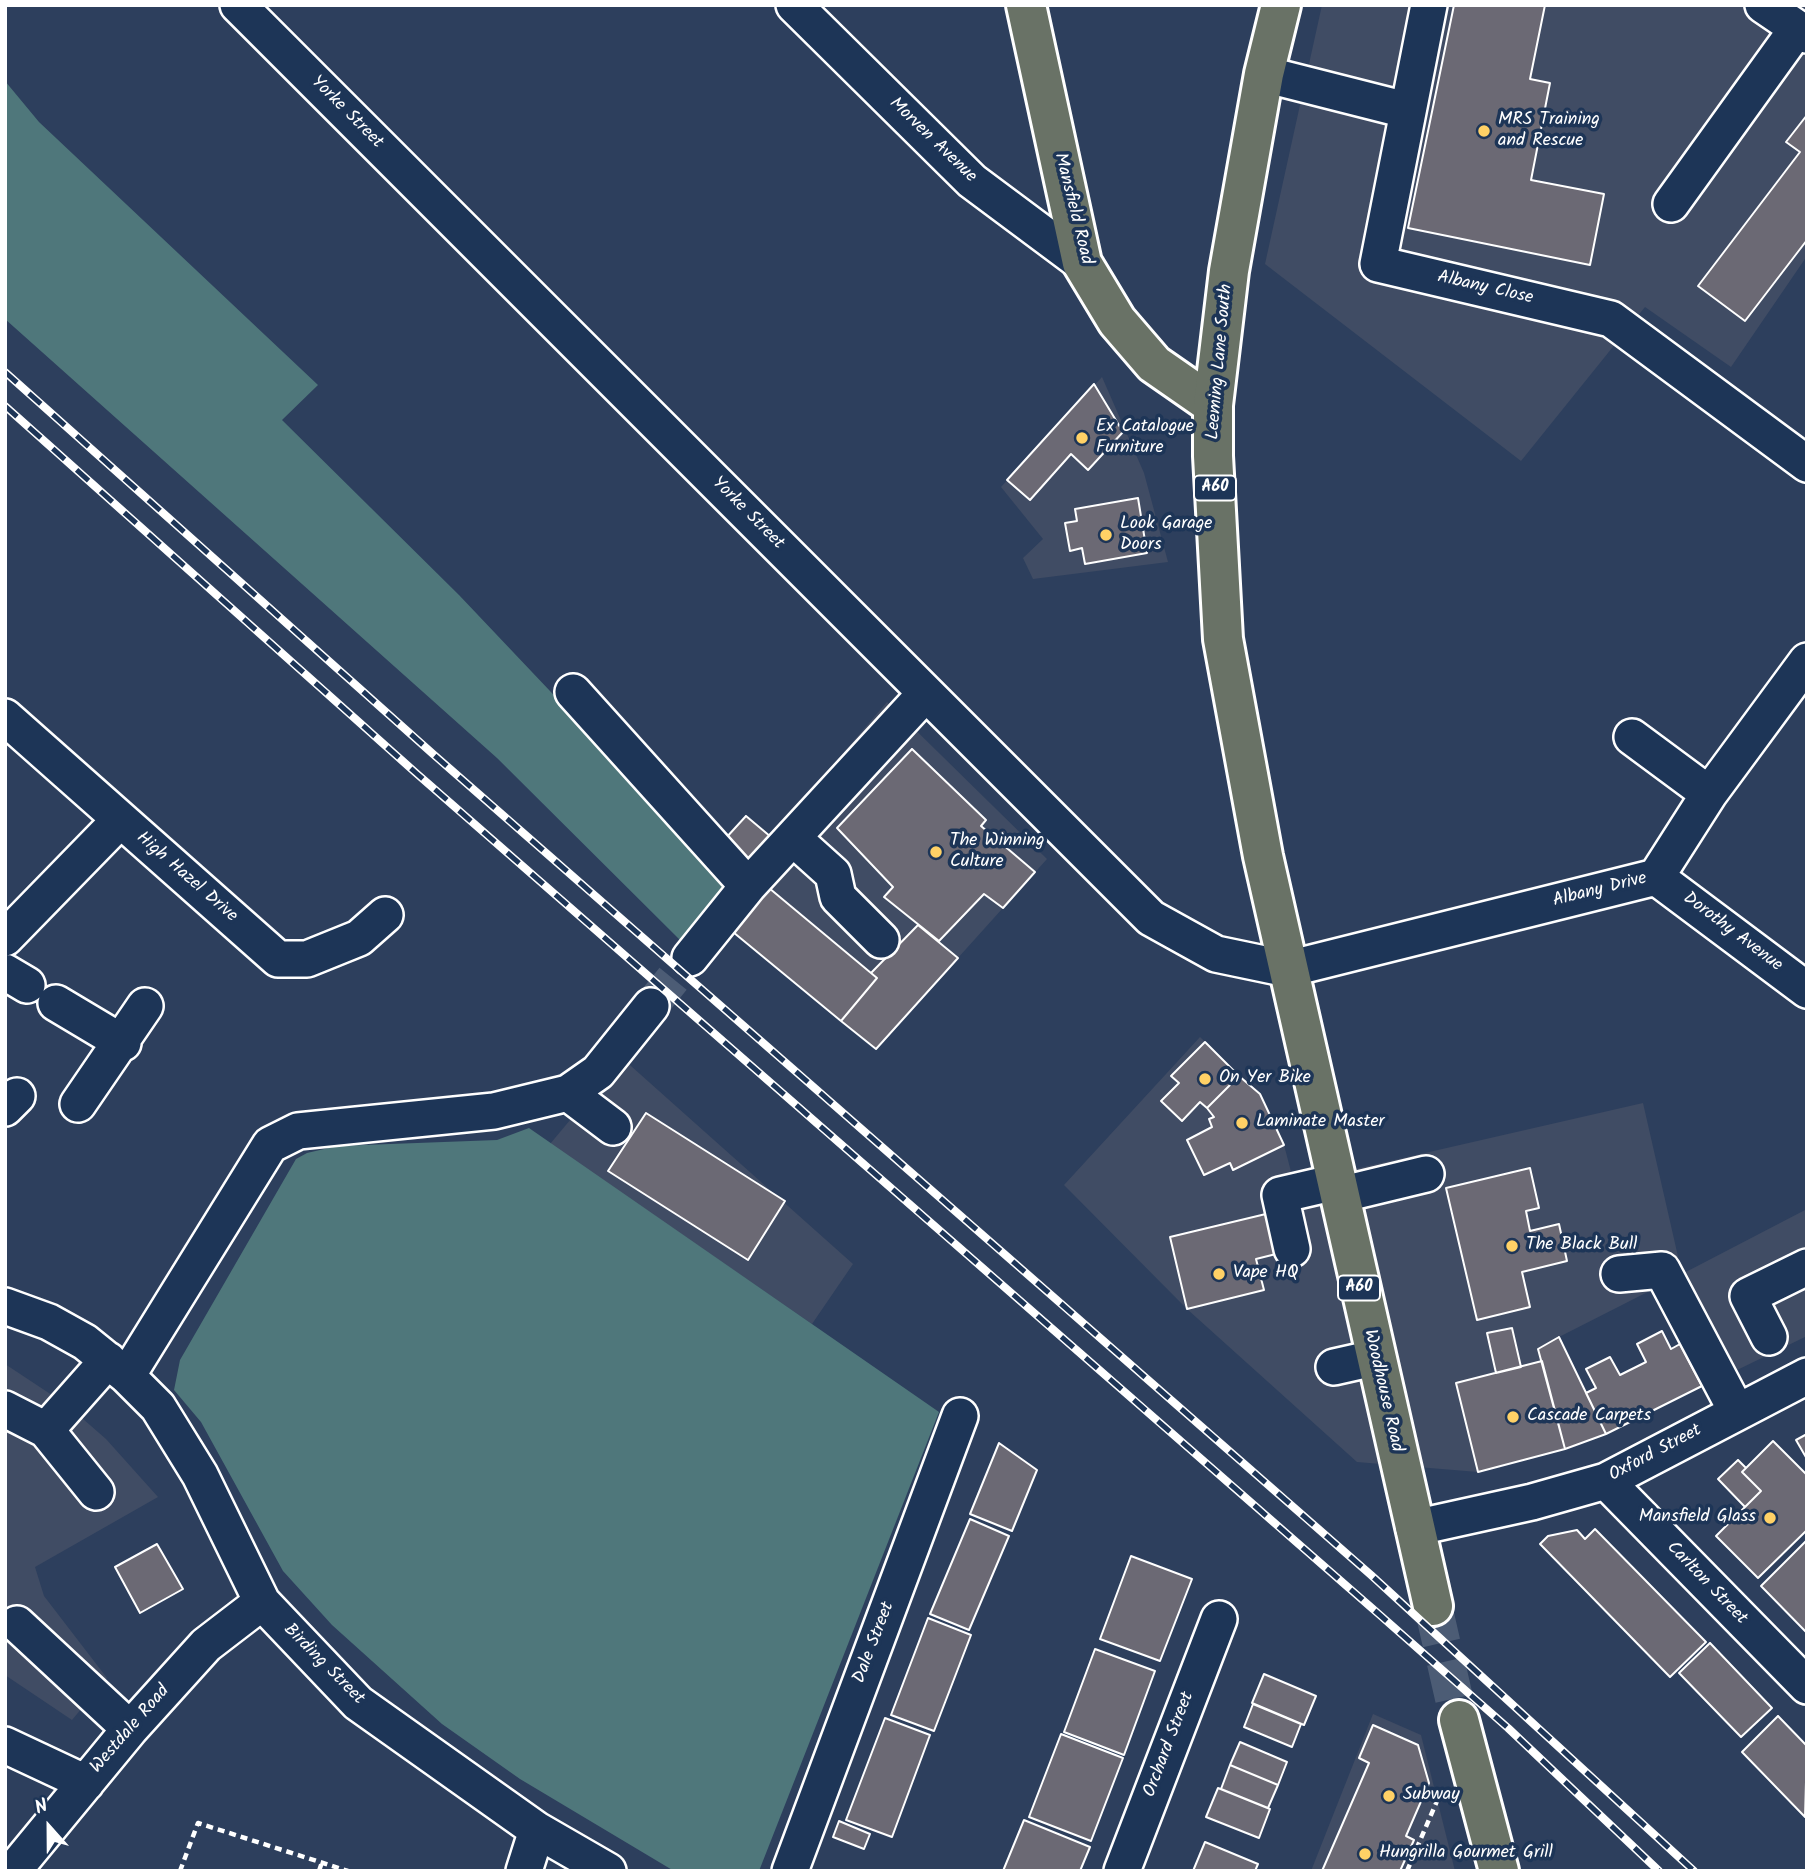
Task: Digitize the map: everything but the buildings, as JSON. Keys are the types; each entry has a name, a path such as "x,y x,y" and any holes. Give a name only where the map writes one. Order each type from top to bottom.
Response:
{"main road":[{"name":"Mansfield Road","path":"1026,5 1082,263 1117,321 1154,364 1213,405"},
{"name":"Leeming Lane South","path":"1281,5 1264,74 1229,271 1213,405 1223,639 1288,969"},
{"name":"Woodhouse Road","path":"1288,969 1374,1358 1433,1606"},
{"path":"1461,1730 1499,1871"}],"street":[{"name":"Yorke Street","path":"238,5 1151,918 1216,954 1288,969"},
{"name":"Morven Avenue","path":"794,5 972,181 1082,263"},
{"name":"Albany Close","path":"1429,5 1406,110 1378,264 1611,319 1807,464"},
{"path":"1671,204 1802,32 1763,5"},
{"path":"1264,74 1406,110"},
{"name":"Albany Drive","path":"1288,969 1656,877 1709,794 1807,661"},
{"path":"573,692 748,886"},
{"path":"690,958 748,886 926,693"},
{"name":"High Hazel Drive","path":"5,717 278,959 307,959 359,938 385,915"},
{"path":"1632,737 1709,794"},
{"path":"5,938 120,820"},
{"path":"793,838 833,874 838,897 881,940"},
{"name":"Dorothy Avenue","path":"1656,877 1807,990"},
{"path":"56,1003 123,1043"},
{"path":"79,1104 123,1043 145,1006"},
{"path":"46,1430 118,1368 270,1146 298,1131 494,1111 568,1093 598,1072 651,1006"},
{"path":"568,1093 613,1127"},
{"path":"1292,1249 1280,1195 1426,1174"},
{"path":"1769,1337 1748,1296 1807,1267"},
{"path":"1619,1275 1662,1270 1737,1412"},
{"name":"Birding Street","path":"5,1306 49,1322 85,1342 118,1368 158,1407 200,1475 262,1602 358,1703 537,1830 608,1871"},
{"path":"1334,1367 1374,1358"},
{"name":"Oxford Street","path":"1414,1528 1532,1502 1606,1481 1807,1376"},
{"path":"5,1409 46,1430 96,1492"},
{"name":"Dale Street","path":"790,1871 960,1416"},
{"name":"Carlton Street","path":"1606,1481 1807,1686"},
{"name":"Westdale Road","path":"13,1871 130,1729 206,1646 262,1602"},
{"name":"Orchard Street","path":"1122,1871 1219,1619"},
{"path":"17,1624 130,1729"},
{"path":"5,1745 86,1783"},
{"path":"524,1871 537,1830"}],"path":[{"path":"1407,1871 1461,1730"},
{"path":"180,1871 198,1824 348,1871"},
{"path":"319,1871 322,1862"}],"shaded area":[{"path":"1322,5 1807,5 1807,256 1731,367 1645,307 1521,461 1265,264"},
{"path":"1102,377 1144,473 1168,562 1033,579 1023,558 1043,539 1001,487"},
{"path":"887,702 1047,859 876,1049 732,883"},
{"path":"1200,1037 1260,1094 1284,1145 1294,1183 1643,1103 1682,1274 1807,1209 1807,1336 1735,1371 1681,1275 1559,1337 1606,1434 1565,1449 1478,1472 1357,1462 1187,1309 1064,1185"},
{"path":"622,1058 853,1264 812,1324 550,1144"},
{"path":"5,1364 67,1405 106,1439 158,1497 35,1567 44,1596 107,1678 72,1720 5,1675"},
{"path":"1373,1714 1421,1735 1455,1871 1311,1871"}],"green space":[{"path":"5,81 39,122 318,385 282,420 459,595 732,883 680,940 497,758 5,319"},
{"path":"529,1128 939,1412 759,1871 674,1871 520,1779 442,1724 332,1625 283,1571 201,1422 174,1390 180,1360 296,1159 307,1153 337,1146 497,1140"}],"tunnel":[{"path":"651,1006 690,958"},
{"path":"1433,1606 1459,1720"}],"railway":[{"path":"5,372 433,754 1371,1575 1694,1871"},
{"path":"5,406 416,773 1508,1728 1659,1871"}],"place":[{"name":"MRS Training and Rescue","path":"1484,131"},
{"name":"Ex Catalogue Furniture","path":"1082,438"},
{"name":"Look Garage Doors","path":"1106,535"},
{"name":"The Winning Culture","path":"936,852"},
{"name":"On Yer Bike","path":"1205,1079"},
{"name":"Laminate Master","path":"1242,1123"},
{"name":"The Black Bull","path":"1512,1246"},
{"name":"Vape HQ","path":"1219,1274"},
{"name":"Cascade Carpets","path":"1513,1417"},
{"name":"Mansfield Glass","path":"1770,1518"},
{"name":"Subway","path":"1389,1796"},
{"name":"Hungrilla Gourmet Grill","path":"1365,1854"}]}
